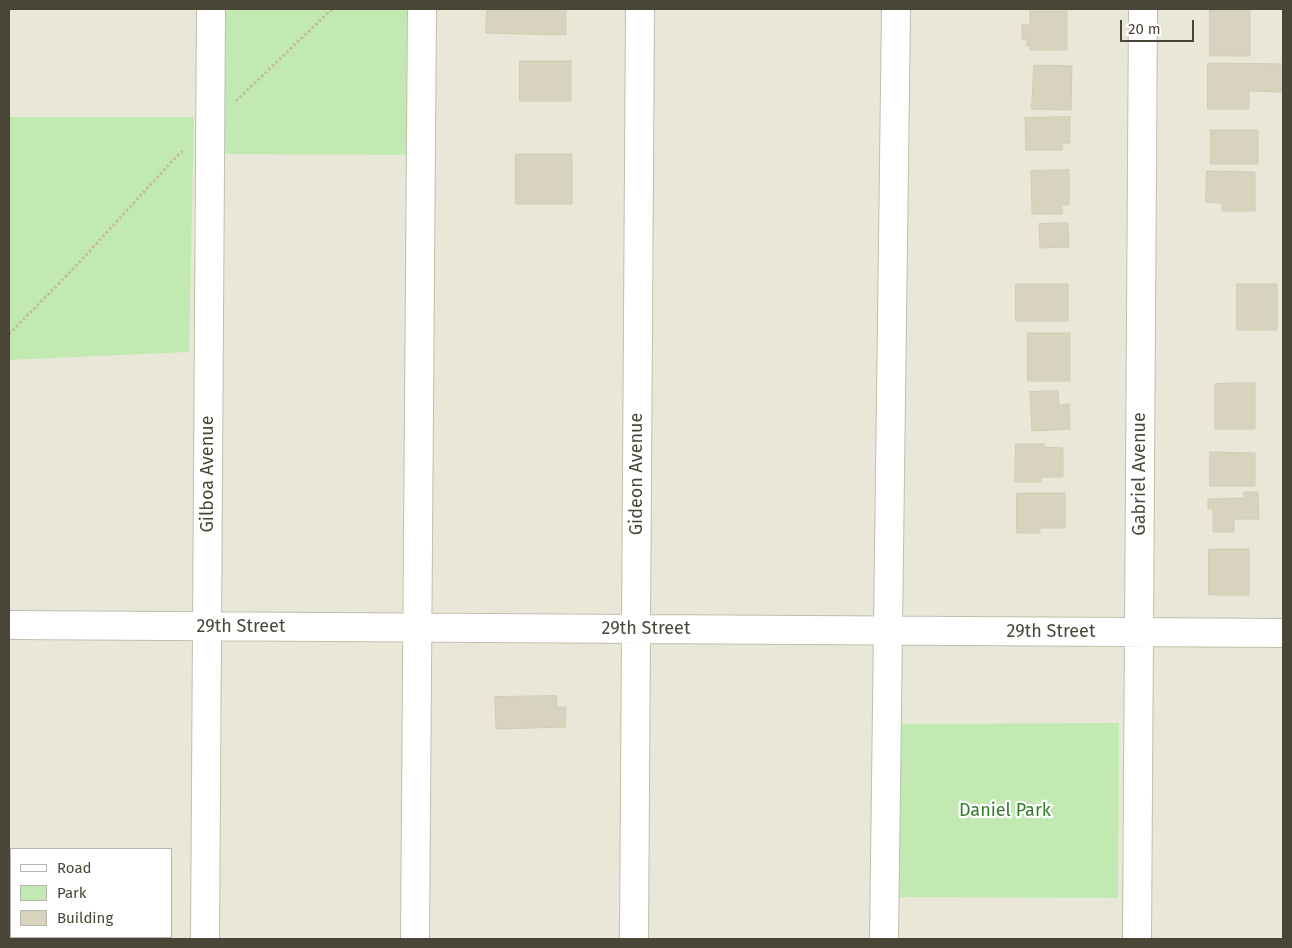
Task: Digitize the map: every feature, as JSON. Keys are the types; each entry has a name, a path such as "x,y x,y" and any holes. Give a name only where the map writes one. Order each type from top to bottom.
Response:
{"street":[{"name":"Gilboa Avenue","path":"205,939 211,9"},
{"path":"415,939 422,9"},
{"name":"Gideon Avenue","path":"634,939 640,9"},
{"path":"884,939 896,9"},
{"name":"Gabriel Avenue","path":"1137,939 1143,9"},
{"name":"29th Street","path":"9,625 1283,633"}],"path":[{"path":"9,334 75,267 175,158 211,126 332,9"}],"shaded area":[{"path":"9,9 1283,9 1283,939 9,939"}],"green space":[{"path":"226,9 412,9 410,155 224,154"},
{"path":"9,117 194,117 189,352 9,360"},
{"name":"Daniel Park","path":"1119,723 1118,898 889,897 893,724"}],"building":[{"path":"487,9 566,9 566,35 486,33"},
{"path":"1210,10 1250,10 1250,56 1210,56"},
{"path":"1030,11 1067,11 1067,50 1030,50 1030,46 1027,46 1027,40 1022,39 1022,25 1030,25"},
{"path":"520,61 571,61 571,101 520,101"},
{"path":"1208,63 1283,64 1283,92 1249,91 1249,109 1208,109"},
{"path":"1034,65 1072,66 1071,110 1032,109"},
{"path":"1070,117 1070,143 1062,143 1062,150 1026,150 1025,118"},
{"path":"1211,130 1258,130 1258,164 1211,164"},
{"path":"516,154 572,154 572,204 516,204"},
{"path":"1069,170 1069,205 1062,205 1062,214 1032,214 1031,171"},
{"path":"1207,171 1255,172 1255,211 1222,211 1222,203 1206,202"},
{"path":"1068,223 1069,247 1040,248 1039,224"},
{"path":"1016,284 1068,284 1068,321 1016,321"},
{"path":"1237,284 1277,284 1277,330 1237,330"},
{"path":"1028,333 1070,333 1070,381 1028,381"},
{"path":"1255,383 1255,429 1215,429 1215,384"},
{"path":"1058,391 1059,405 1069,404 1070,429 1032,431 1030,392"},
{"path":"1016,444 1044,444 1044,447 1063,448 1063,477 1041,477 1041,482 1015,482"},
{"path":"1210,452 1255,453 1255,486 1210,486"},
{"path":"1244,492 1258,492 1259,519 1234,519 1234,532 1213,532 1213,509 1208,509 1208,499 1244,498"},
{"path":"1017,493 1065,493 1065,528 1040,528 1040,533 1017,533"},
{"path":"1209,549 1249,549 1249,595 1209,595"},
{"path":"557,696 556,707 566,707 565,727 496,729 495,697"}]}
